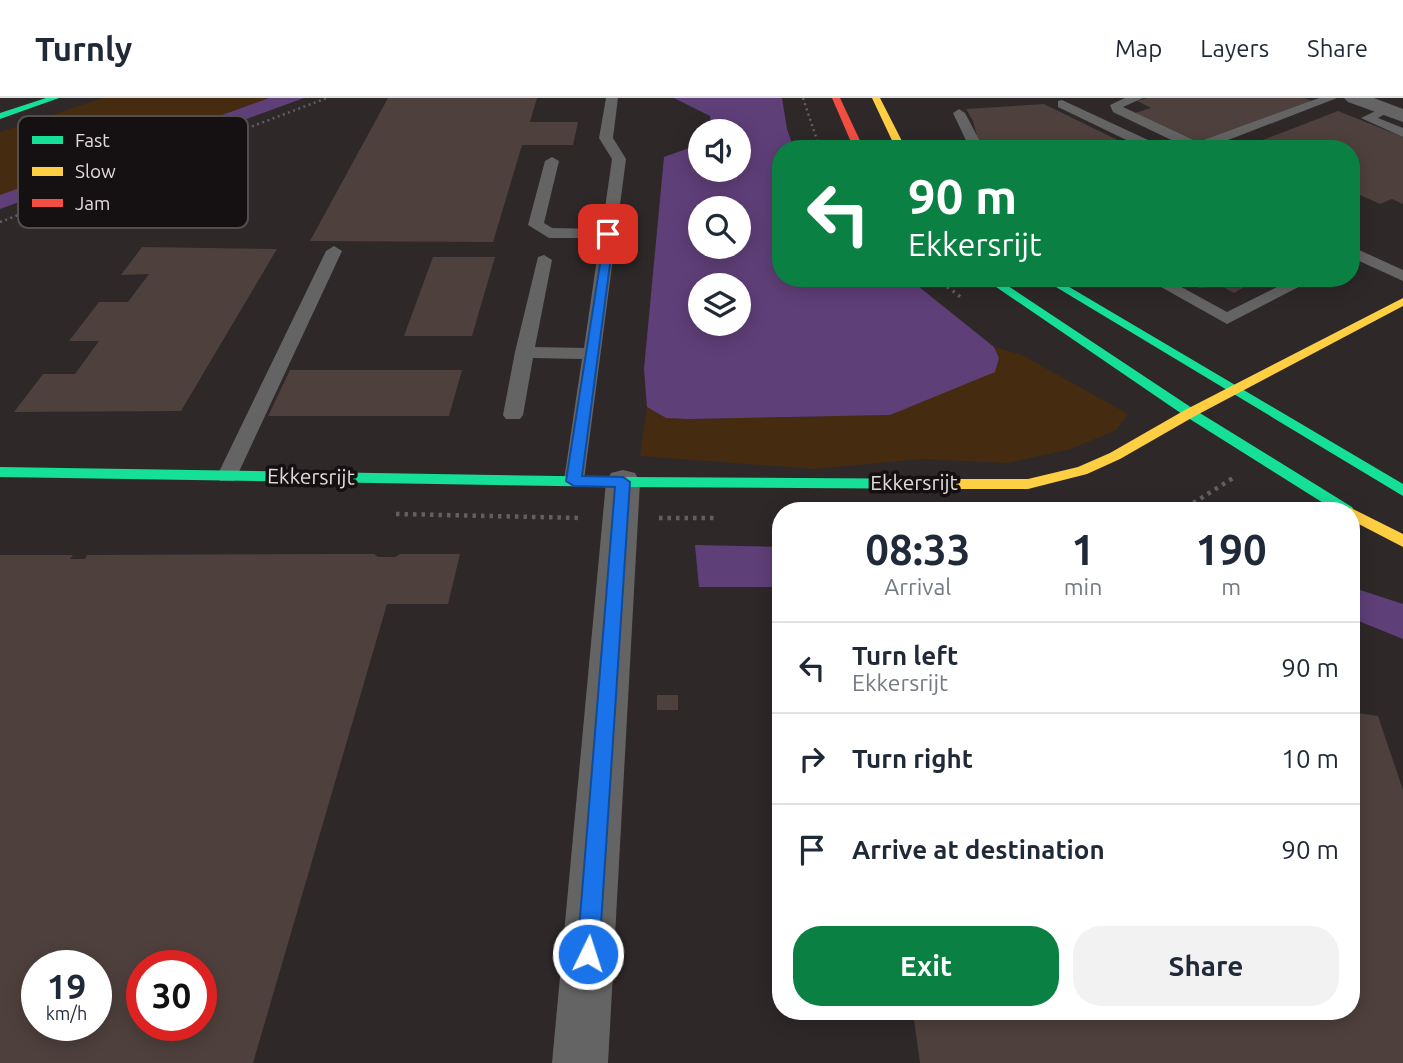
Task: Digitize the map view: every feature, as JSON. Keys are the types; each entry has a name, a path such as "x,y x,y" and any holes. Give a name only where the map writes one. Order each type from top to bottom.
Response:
{"main road":[{"path":"0,116 55,98"},
{"path":"836,98 855,140"},
{"path":"876,98 897,140"},
{"path":"1001,287 1190,413 1333,502"},
{"path":"1061,287 1403,491"},
{"name":"Ekkersrijt","path":"0,472 623,482 1028,484 1082,471 1115,456 1232,390 1403,301"},
{"path":"1360,518 1403,541"}],"street":[{"path":"1355,98 1394,113"},
{"path":"580,1063 623,482"}],"lane":[{"path":"574,481 619,159 606,138 612,98"},
{"path":"1137,98 1116,105 1116,109 1182,140"},
{"path":"1216,140 1331,98"},
{"path":"1062,104 1137,140"},
{"path":"1394,113 1367,118 1403,132"},
{"path":"959,114 972,140"},
{"path":"552,161 536,225 549,233 608,234"},
{"path":"227,476 334,251"},
{"path":"1360,254 1403,276"},
{"path":"513,415 544,260"},
{"path":"1169,287 1227,319 1290,287"},
{"path":"524,352 592,354"}],"path":[{"path":"248,128 327,98"},
{"path":"803,98 817,140"},
{"path":"0,222 18,215"},
{"path":"1195,502 1232,478"}],"shaded area":[{"path":"103,98 269,98 219,116 48,116"},
{"path":"269,98 304,98 248,118 248,116 219,116"},
{"path":"674,98 782,98 791,140 772,140 772,287 919,287 994,347 999,358 995,372 890,415 688,419 666,418 647,407 644,369 664,157 688,148 688,182 751,182 751,119 710,119 710,116"},
{"path":"18,126 18,189 0,195 0,132"},
{"path":"18,189 18,202 0,209 0,195"},
{"path":"994,347 1022,355 1128,414 1116,430 1071,449 1007,463 922,459 814,469 640,456 647,407 666,418 688,419 890,415 999,358"},
{"path":"695,545 772,547 772,587 699,587"},
{"path":"1360,590 1403,604 1403,639 1360,622"}],"building":[{"path":"388,98 537,98 530,122 578,122 573,145 522,145 493,242 310,241"},
{"path":"1147,98 1304,98 1312,101 1204,140 1194,140 1135,113 1151,108 1137,101"},
{"path":"1044,104 1118,140 978,140 973,121 966,109"},
{"path":"1338,111 1403,137 1403,204 1392,199 1380,204 1360,195 1360,140 1263,140"},
{"path":"142,247 277,249 181,411 14,412 43,374 75,374 99,341 69,341 99,302 128,302 149,274 121,275"},
{"path":"433,257 495,257 472,336 404,336"},
{"path":"1223,287 1244,287 1234,293"},
{"path":"290,370 462,370 449,416 268,416"},
{"path":"374,554 378,557 395,557 400,554 460,554 448,604 387,604 253,1063 0,1063 0,555 73,555 70,559 85,559 87,555"},
{"path":"657,695 678,695 678,710 657,710"},
{"path":"1360,713 1378,716 1403,790 1403,1063 920,1063 914,1020 1360,1020"}],"traffic: fast":[{"path":"0,116 55,98"},
{"path":"1001,287 1190,413 1333,502"},
{"path":"1061,287 1403,491"},
{"path":"0,472 623,482 954,484"}],"traffic: slow":[{"path":"876,98 897,140"},
{"path":"954,484 1028,484 1082,471 1115,456 1190,413 1403,301"},
{"path":"1360,518 1403,541"}],"traffic: jam":[{"path":"836,98 855,140"}],"route":[{"path":"588,954 623,482 574,481 608,234"}]}
